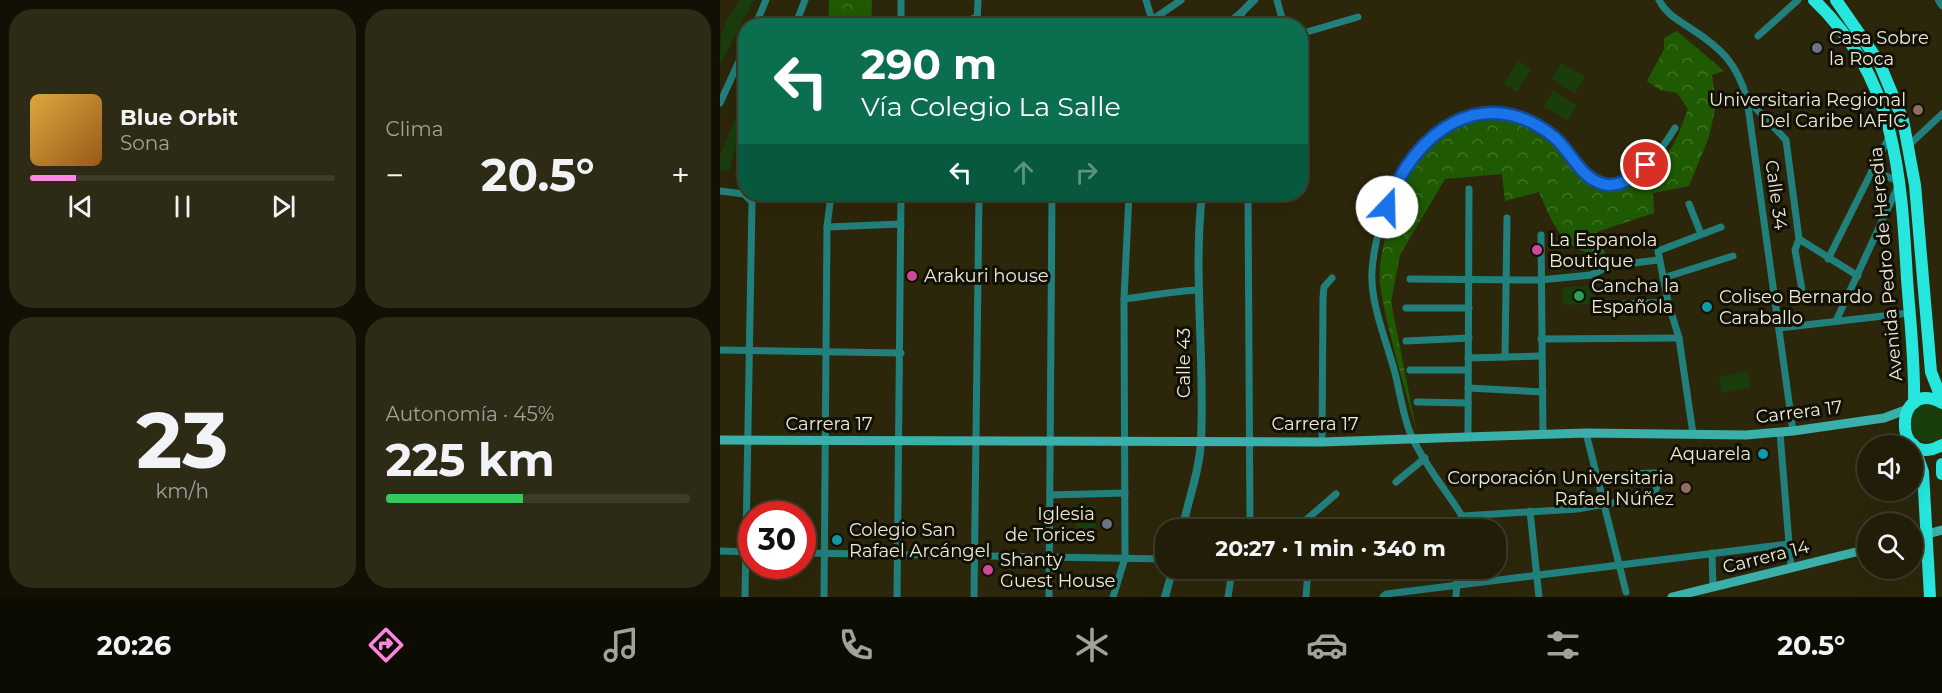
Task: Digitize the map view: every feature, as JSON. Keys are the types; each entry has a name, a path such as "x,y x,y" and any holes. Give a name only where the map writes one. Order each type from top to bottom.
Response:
{"highway":[{"name":"Avenida Pedro de Heredia","path":"1814,0 1833,20 1858,56 1880,99 1892,132 1900,182 1910,313 1911,406 1904,416 1904,431 1907,435"},
{"name":"Avenida Pedro de Heredia","path":"1836,0 1887,76 1900,110 1909,145 1931,372 1942,402"},
{"path":"1911,406 1929,399 1942,402"},
{"path":"1923,447 1930,449 1942,445"},
{"path":"1942,464 1942,474"},
{"path":"1923,472 1930,597"}],"main road":[{"name":"Carrera 17","path":"720,440 1322,442 1586,433 1780,433 1884,418 1911,406"},
{"path":"1925,534 1942,530"},
{"name":"Carrera 14","path":"1671,597 1857,552"}],"street":[{"path":"758,18 766,0"},
{"path":"798,18 805,0"},
{"path":"902,0 902,18"},
{"path":"977,17 978,0"},
{"path":"1146,0 1150,18"},
{"path":"1158,18 1181,0"},
{"path":"1234,18 1254,0"},
{"path":"1277,0 1282,18"},
{"name":"Calle 34","path":"1659,0 1668,13 1723,52 1741,77 1747,99 1793,431"},
{"path":"1758,36 1798,0"},
{"path":"1939,0 1942,5"},
{"path":"1240,18 1242,12"},
{"path":"1308,32 1358,17"},
{"path":"720,103 738,64"},
{"path":"1747,99 1786,140 1799,239 1795,250 1802,290"},
{"path":"1462,519 1414,440 1375,297 1372,272 1392,193 1400,175 1418,150 1451,123 1466,116 1497,112 1536,125 1556,138 1595,182 1618,185 1654,159 1676,128"},
{"path":"1909,145 1942,114"},
{"path":"1828,259 1892,132"},
{"path":"1836,321 1900,182 1872,170"},
{"path":"1468,438 1469,189"},
{"path":"720,191 738,193"},
{"path":"749,501 748,351 751,201"},
{"path":"824,597 827,227 830,201"},
{"path":"897,597 901,440 901,201"},
{"path":"974,597 979,201"},
{"path":"1049,597 1052,201"},
{"path":"1113,597 1125,558 1124,298 1129,201"},
{"name":"Calle 43","path":"1184,519 1201,440 1202,332 1199,290 1202,201"},
{"path":"1248,201 1247,440 1250,519"},
{"path":"1689,204 1701,234"},
{"path":"1505,357 1507,218"},
{"path":"827,227 901,224"},
{"path":"1693,434 1679,338 1668,302 1658,251 1721,227"},
{"path":"1541,235 1543,434"},
{"path":"1799,239 1858,276"},
{"path":"1663,278 1733,256"},
{"path":"1410,279 1540,280 1591,275 1609,266 1658,260"},
{"path":"1322,442 1323,298 1324,287 1332,278"},
{"path":"1124,298 1162,294 1167,291 1199,290"},
{"path":"1605,305 1668,302"},
{"path":"1406,308 1469,308"},
{"path":"1779,328 1910,313"},
{"path":"1406,341 1468,338"},
{"path":"1541,339 1679,338"},
{"path":"720,350 901,353"},
{"path":"1468,358 1541,356"},
{"path":"1410,370 1468,370"},
{"path":"1468,388 1543,392"},
{"path":"1417,402 1468,403"},
{"path":"1586,433 1626,592"},
{"path":"1780,433 1791,568"},
{"path":"1396,482 1425,458"},
{"path":"1462,516 1605,505 1652,496 1657,487 1655,473 1627,474"},
{"path":"1050,495 1125,493"},
{"path":"1307,519 1336,494"},
{"path":"1530,511 1539,597"},
{"path":"1383,596 1457,584 1789,544"},
{"path":"720,551 738,551"},
{"path":"816,553 1155,559"},
{"path":"1712,553 1713,587"},
{"path":"745,597 747,579"},
{"path":"1165,597 1170,579"},
{"path":"1228,597 1231,579"},
{"path":"1306,597 1307,579"},
{"path":"1456,597 1457,579"}],"green space":[{"path":"741,0 754,0 745,18 738,18 738,31 720,65 720,45 729,16"},
{"path":"829,0 872,0 871,18 828,18"},
{"path":"1677,31 1724,71 1712,75 1716,105 1709,137 1689,186 1653,193 1654,213 1597,232 1606,256 1591,254 1579,249 1562,236 1550,217 1539,192 1505,201 1502,174 1445,179 1400,255 1391,302 1417,434 1387,321 1380,284 1380,269 1386,237 1397,201 1418,161 1448,130 1467,121 1488,117 1512,119 1541,132 1580,176 1595,187 1612,188 1631,181 1651,167 1672,147 1688,109 1677,93 1660,90 1647,81 1664,49 1664,38"},
{"path":"1518,61 1531,69 1517,92 1504,84"},
{"path":"1561,63 1585,77 1575,93 1552,79"},
{"path":"1553,91 1577,105 1568,121 1544,107"},
{"path":"738,112 738,140 729,171 720,169 720,156"},
{"name":"Cancha la Española","path":"1594,286 1595,304 1563,305 1563,287"},
{"path":"1747,371 1751,387 1722,393 1719,377"},
{"path":"1924,404 1942,408 1942,438 1924,442 1923,435 1914,435 1910,425 1911,417"},
{"path":"1076,506 1096,506 1095,540 1076,540"}],"place":[{"name":"Casa Sobre la Roca","path":"1817,48"},
{"name":"Universitaria Regional Del Caribe IAFIC","path":"1918,110"},
{"name":"La Espanola Boutique","path":"1537,250"},
{"name":"Arakuri house","path":"912,276"},
{"name":"Cancha la Española","path":"1579,296"},
{"name":"Coliseo Bernardo Caraballo","path":"1707,307"},
{"name":"Aquarela","path":"1763,454"},
{"name":"Corporación Universitaria Rafael Núñez","path":"1686,488"},
{"name":"Iglesia de Torices","path":"1107,524"},
{"name":"Colegio San Rafael Arcángel","path":"837,540"},
{"name":"Shanty Guest House","path":"988,570"}],"route":[{"path":"1387,207 1400,175 1418,150 1451,123 1466,116 1497,112 1519,117 1536,125 1556,138 1595,182 1611,186 1618,185 1646,165"}]}
